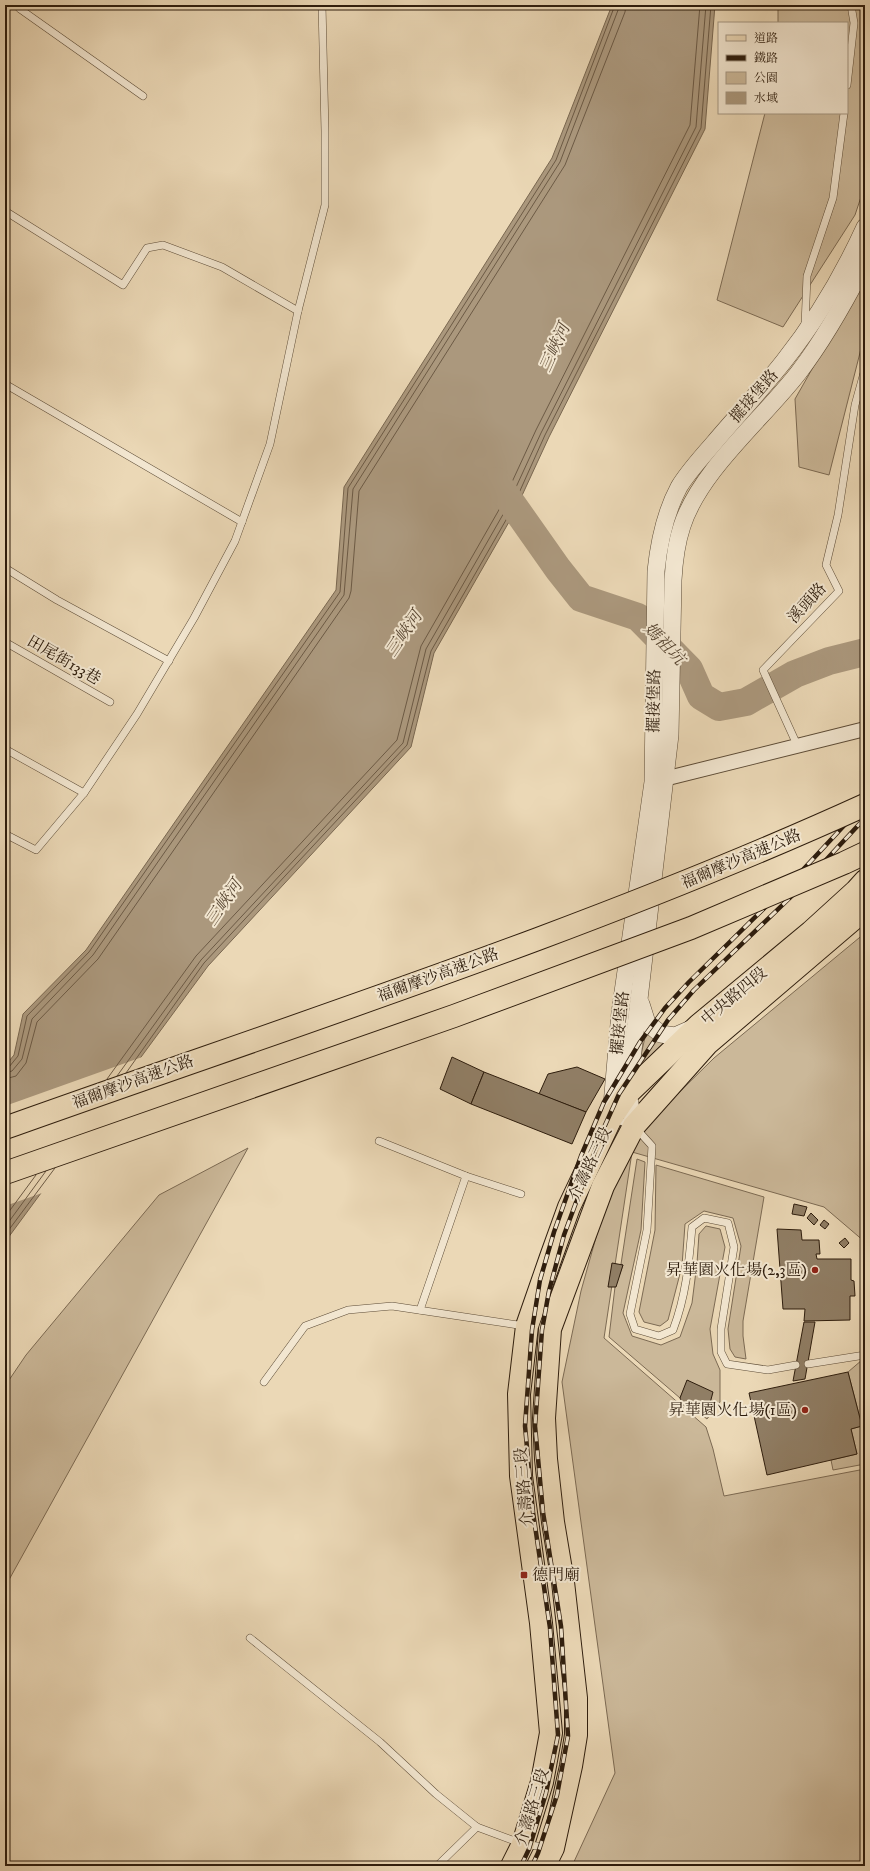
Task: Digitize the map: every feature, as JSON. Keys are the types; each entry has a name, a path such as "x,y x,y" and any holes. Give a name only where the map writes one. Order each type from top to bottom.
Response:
{"main road":[{"name":"福爾摩沙高速公路","path":"5,1128 217,1052 440,975 677,886 865,805"},
{"path":"5,1173 498,999 691,928 865,853"},
{"name":"中央路四段","path":"611,1118 628,1093 699,1025 811,932 865,881"},
{"name":"中央路四段","path":"634,1126 707,1044 865,909"},
{"name":"介壽路三段","path":"512,1866 523,1844 542,1782 551,1733 540,1623 521,1476 519,1394 527,1326 569,1207 611,1118"},
{"name":"介壽路三段","path":"549,1857 576,1735 576,1698 546,1459 544,1418 550,1329 603,1186 634,1126"}],"street":[{"name":"擺接堡路","path":"634,1126 628,1093 640,1000 659,780 653,737 656,571 658,550 665,519 680,486 701,458 784,361 804,332 835,285 865,227"},
{"name":"擺接堡路","path":"611,1118 620,1013 659,780 670,735 672,580 675,556 682,526 693,499 710,474 799,372 824,336 865,263"},
{"path":"659,780 797,745 865,730"},
{"path":"640,1000 647,1023 661,1034 675,1036 699,1025"}],"lane":[{"path":"16,5 20,10 143,96"},
{"path":"5,834 36,850 84,793 137,714 169,661 235,541 270,444 298,312 325,205 322,5"},
{"path":"848,76 854,23 851,5"},
{"path":"804,332 807,276 833,198 844,114"},
{"path":"5,211 123,285 147,248 162,244 222,267 298,312"},
{"name":"溪頭路","path":"797,745 763,670 839,590 826,565 838,515 855,405 865,369"},
{"path":"5,384 242,522"},
{"path":"5,568 57,600 169,661"},
{"name":"田尾街133巷","path":"5,642 110,702"},
{"path":"5,749 84,793"},
{"path":"611,1118 634,1126 652,1146 647,1230 630,1314 635,1329 659,1336 674,1330 682,1305 689,1265 692,1227 704,1218 728,1223 734,1247 721,1329 721,1352 727,1364 768,1370 796,1365"},
{"path":"379,1141 466,1176 521,1194"},
{"path":"420,1310 466,1176"},
{"path":"264,1382 305,1326 348,1310 392,1306 527,1326"},
{"path":"808,1364 865,1355"},
{"path":"250,1638 380,1742 436,1794 477,1826 523,1844 549,1857"},
{"path":"437,1866 477,1826"}],"green space":[{"path":"778,5 865,5 865,185 855,215 783,327 717,300 765,114 848,114 848,22 778,22"},
{"path":"865,276 865,333 829,475 799,467 795,399"},
{"path":"865,933 865,1242 824,1207 632,1152 604,1338 706,1427 713,1449 724,1496 865,1469 865,1866 572,1866 615,1773 562,1382 581,1291 609,1191 637,1134 714,1058"},
{"path":"646,1033 666,1041 638,1068"},
{"path":"248,1148 5,1587 5,1386 26,1355 159,1195"},
{"path":"637,1159 645,1162 641,1230 623,1313 632,1336 661,1345 680,1337 692,1303 699,1234 706,1226 720,1229 725,1247 710,1329 713,1354 720,1370 720,1402 707,1419 698,1412 701,1402 709,1407 688,1380 680,1398 609,1337 615,1287 623,1265 621,1264"},
{"path":"656,1165 764,1197 743,1321 746,1359 735,1357 730,1349 728,1329 741,1246 733,1218 704,1211 685,1224 682,1266 668,1320 660,1326 644,1322 639,1312 655,1230"},
{"path":"865,1359 865,1464 833,1470 831,1460 857,1454 851,1429 862,1426 848,1372"}],"water":[{"name":"三峽河","path":"612,5 715,5 705,129 549,437 513,515 434,653 411,747 208,966 5,1242 5,1066 14,1055 23,1014 86,950 336,590 344,487 552,158"}],"pier":[{"path":"145,1056 45,1192 5,1206 5,1106"}],"building":[{"path":"452,1057 484,1072 471,1104 440,1089"},
{"path":"577,1067 605,1079 586,1112 539,1094 548,1074"},
{"path":"484,1072 586,1112 572,1144 471,1104"},
{"path":"794,1204 807,1207 804,1216 792,1214"},
{"path":"811,1213 818,1220 814,1225 807,1218"},
{"path":"824,1220 829,1224 825,1229 820,1225"},
{"name":"昇華園火化場(2,3區)","path":"777,1229 801,1230 802,1240 819,1240 820,1254 816,1254 817,1259 851,1259 851,1280 854,1281 855,1296 850,1296 850,1320 804,1321 805,1309 783,1309"},
{"path":"845,1238 849,1243 844,1248 839,1243"},
{"path":"612,1263 623,1265 616,1287 608,1287"},
{"path":"864,1320 865,1341 862,1341"},
{"path":"804,1322 815,1322 805,1379 793,1381"},
{"name":"昇華園火化場(1區)","path":"848,1372 862,1426 851,1429 857,1454 767,1475 749,1393"},
{"path":"687,1380 713,1392 709,1407 701,1402 698,1412 683,1405 680,1398"}],"waterway":[{"name":"媽祖坑","path":"496,481 558,569 581,598 638,617 689,669 701,696 719,707 746,702 795,674 829,661 865,652"}],"railway":[{"path":"521,1866 529,1849 546,1793 558,1735 550,1628 533,1512 525,1426 532,1330 540,1280 554,1232 581,1156 604,1102 640,1042 665,1008 689,982 799,874 865,803"},
{"path":"532,1866 538,1853 557,1795 568,1736 561,1626 543,1512 535,1426 542,1330 549,1291 564,1235 602,1132 619,1094 668,1020 694,990 798,890 865,818"}],"place":[{"name":"昇華園火化場(2,3區)","path":"815,1270"},
{"name":"昇華園火化場(1區)","path":"805,1410"},
{"name":"德門廟","path":"524,1575"}]}
